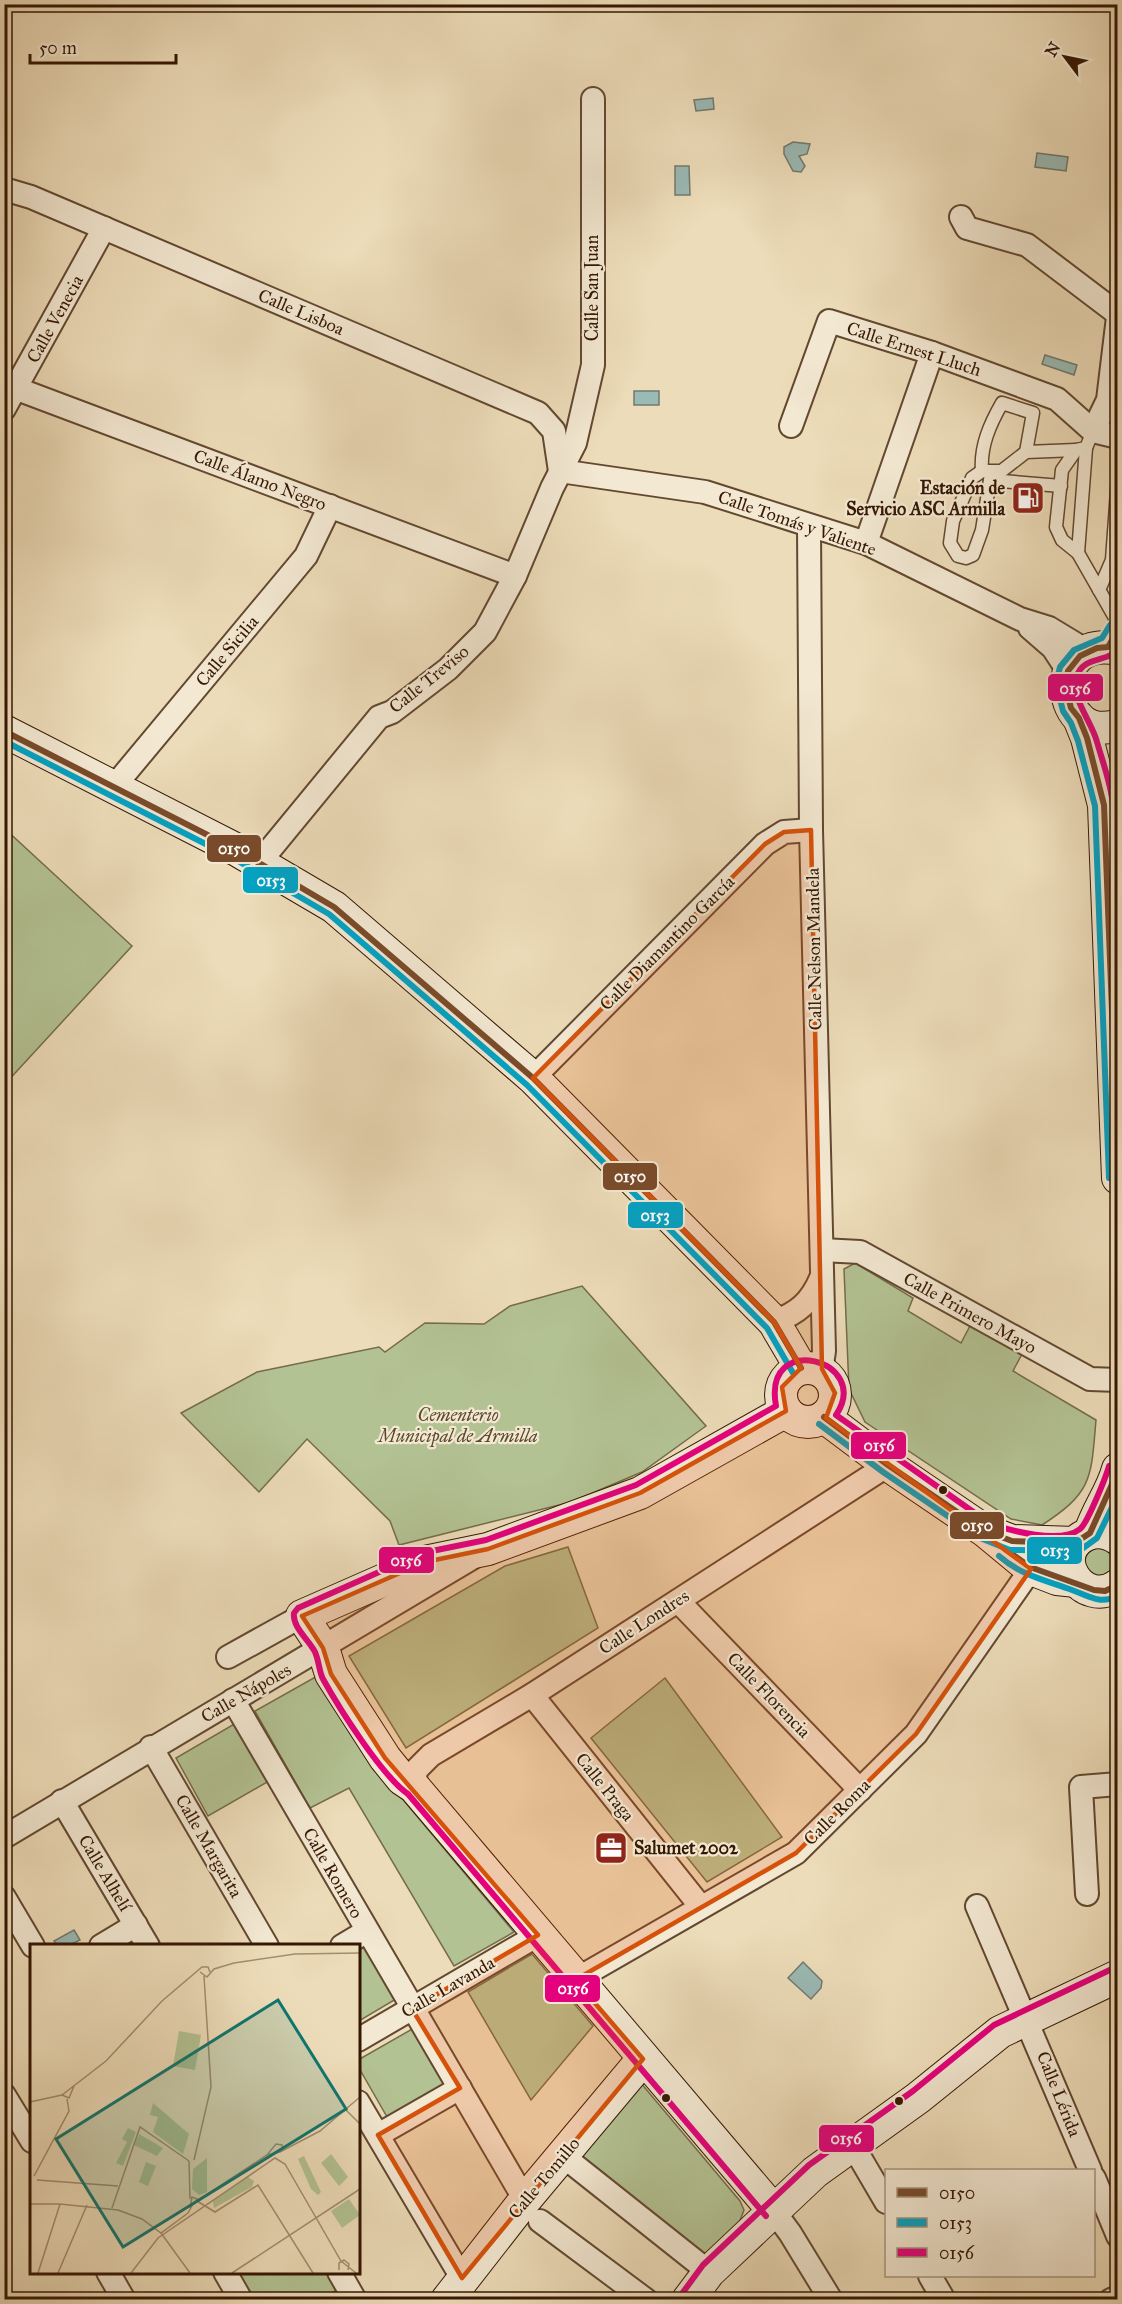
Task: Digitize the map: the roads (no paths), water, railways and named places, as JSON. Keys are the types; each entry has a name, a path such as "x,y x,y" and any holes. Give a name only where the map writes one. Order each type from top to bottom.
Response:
{"street":[{"name":"Calle San Juan","path":"560,471 575,443 592,365 593,99"},
{"name":"Calle Lisboa","path":"4,189 31,197 538,413 554,431 560,471"},
{"path":"961,217 967,228 1027,245 1118,315 1108,400 1085,443"},
{"name":"Calle Venecia","path":"4,409 10,386 104,228"},
{"name":"Calle Ernest Lluch","path":"791,426 829,321 932,353 1057,399 1085,443"},
{"path":"866,543 932,353"},
{"name":"Calle Álamo Negro","path":"10,386 515,576"},
{"path":"1085,443 1118,437"},
{"name":"Calle Tomás y Valiente","path":"560,471 705,492 866,543 1020,619 1053,648 1103,646"},
{"name":"Calle Treviso","path":"260,863 380,717 392,712 448,669 485,632 515,576 560,471"},
{"name":"Calle Sicilia","path":"112,789 306,556 330,506"},
{"name":"Calle Nelson Mandela","path":"809,526 811,830 824,1351 811,1370"},
{"path":"1103,646 1065,684 1066,696 1087,738 1104,805 1118,1178"},
{"path":"1079,718 1100,727 1118,725"},
{"path":"4,731 112,789 260,863 334,907 533,1078 774,1322 811,1370 832,1381 835,1393 834,1402 824,1417 810,1422 801,1421 786,1411 781,1397 782,1388 789,1376 811,1370"},
{"path":"1104,805 1118,743"},
{"name":"Calle Diamantino García","path":"533,1078 765,844 784,831 811,830"},
{"name":"Calle Primero Mayo","path":"822,1250 860,1252 1090,1378 1118,1380"},
{"path":"774,1322 789,1316 807,1304 821,1277"},
{"name":"Calle Nápoles","path":"228,1657 302,1616 426,1562 488,1549 640,1493 786,1411"},
{"path":"824,1417 888,1465 986,1531 1031,1569 1057,1579 1103,1591"},
{"name":"Calle Londres","path":"414,1787 416,1770 431,1755 532,1695 888,1465"},
{"path":"1103,1591 1069,1563 1094,1538 1096,1515 1114,1484 1118,1469"},
{"path":"986,1531 1012,1541 1094,1538"},
{"name":"Calle Nápoles","path":"4,1837 151,1747 488,1549"},
{"name":"Calle Roma","path":"575,1980 796,1853 916,1734 1031,1569"},
{"name":"Calle Florencia","path":"678,1601 860,1790"},
{"path":"302,1616 323,1648 331,1674 385,1758 402,1779 414,1787 575,1980 773,2210 790,2233 831,2300"},
{"name":"Calle Praga","path":"532,1695 701,1907"},
{"name":"Calle Romero","path":"233,1700 532,2210"},
{"name":"Calle Margarita","path":"151,1747 266,1944"},
{"path":"1087,1894 1081,1787 1118,1784"},
{"name":"Calle Alhelí","path":"62,1800 147,1944"},
{"path":"4,1896 32,1944"},
{"name":"Calle Lérida","path":"978,1906 1090,2169"},
{"path":"104,1944 136,1925"},
{"path":"345,1944 367,1931"},
{"name":"Calle Lavanda","path":"360,2039 538,1935"},
{"path":"688,2300 709,2272 815,2172 918,2098 1000,2032 1118,1976"},
{"name":"Calle Tomillo","path":"457,2292 532,2210 563,2156 643,2059"},
{"path":"378,2135 460,2088"},
{"path":"4,2095 30,2138"},
{"path":"360,2105 378,2135 457,2292"},
{"path":"852,2144 885,2200"},
{"path":"563,2156 709,2272"},
{"path":"1095,2180 1118,2236"},
{"path":"532,2210 646,2300"},
{"path":"109,2274 124,2300"},
{"path":"226,2274 241,2300"},
{"path":"931,2277 944,2300"},
{"path":"1112,2300 1118,2297"}],"lane":[{"path":"1026,452 1033,413 1002,403 988,426 981,460 986,476 982,530 973,555 966,558 958,556 950,543 953,521 972,478 986,476 1000,471 1026,452 1085,443"},
{"path":"1085,443 1062,470 1056,527 1062,540 1078,553 1099,590 1103,646"},
{"path":"1078,553 1085,443"},
{"path":"986,476 1061,486"},
{"path":"1099,590 1113,560 1118,477"}],"water":[{"path":"713,98 714,109 696,111 694,100"},
{"path":"793,142 810,144 807,154 799,156 805,166 801,172 793,171 784,154 784,147"},
{"path":"1037,153 1068,157 1066,171 1035,167"},
{"path":"675,166 689,166 690,195 675,195"},
{"path":"1045,355 1077,365 1074,375 1042,364"},
{"path":"634,391 659,391 659,405 634,405"},
{"path":"74,1930 80,1940 72,1944 56,1944 54,1941"},
{"path":"803,1962 822,1981 821,1988 811,1999 788,1978"}],"place":[{"name":"Estación de Servicio ASC Armilla","path":"1028,498"},
{"name":"Salumet 2002","path":"611,1848"}],"park label":[{"name":"Cementerio Municipal de Armilla","path":"458,1425"}]}
